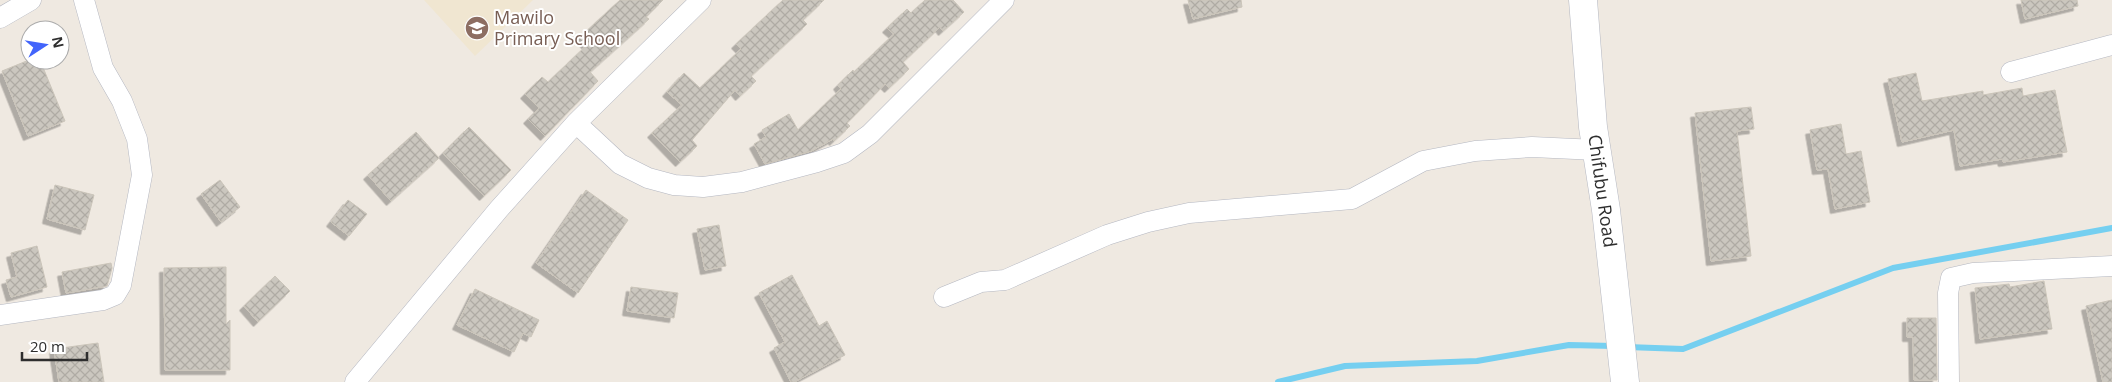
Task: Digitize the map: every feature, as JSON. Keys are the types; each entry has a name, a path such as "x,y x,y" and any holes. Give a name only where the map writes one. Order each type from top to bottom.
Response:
{"main road":[{"name":"Chifubu Road","path":"1582,0 1593,127 1615,290 1625,382"}],"street":[{"path":"0,18 31,0"},
{"path":"0,315 103,300 114,295 121,285 142,174 136,139 122,101 103,68 84,0"},
{"path":"355,382 499,209 576,123 701,0"},
{"path":"576,123 620,164 648,178 674,186 703,187 742,182 817,162 844,153 870,134 1004,0"},
{"path":"2011,72 2112,45"},
{"path":"944,297 982,282 1005,280 1107,235 1157,220 1189,213 1352,199 1423,161 1475,151 1532,147 1597,150"},
{"path":"1949,382 1948,293 1951,278 1973,273 2112,266"}],"shaded area":[{"name":"Mawilo Primary School","path":"424,0 533,0 475,56"}],"building":[{"path":"620,0 663,0 646,17 649,19 590,72 598,81 545,136 528,119 539,108 525,94 542,77 548,82 587,45 580,37"},
{"path":"783,0 824,0 803,20 807,24 751,76 756,81 740,96 735,90 692,140 697,146 680,162 652,133 682,105 667,92 684,73 700,88 741,49 736,44"},
{"path":"925,0 953,0 964,12 943,31 940,27 903,62 909,69 889,88 885,84 847,123 850,126 834,141 833,139 811,151 765,164 754,144 766,137 762,130 789,114 798,130 841,89 838,85 853,70 854,72 894,34 887,28 907,9 911,13"},
{"path":"1188,0 1241,0 1242,7 1193,19"},
{"path":"2021,0 2077,0 2078,6 2025,19"},
{"path":"20,64 20,70 44,70 65,121 28,136 2,71"},
{"path":"1916,73 1922,101 1983,91 1983,95 2022,88 2023,96 2055,90 2067,152 2003,162 2002,159 1960,166 1954,130 1902,142 1888,79"},
{"path":"1751,107 1754,129 1737,131 1751,256 1711,261 1695,113"},
{"path":"1841,124 1846,154 1861,151 1870,202 1835,209 1828,169 1817,170 1810,130"},
{"path":"469,127 511,170 484,196 443,153"},
{"path":"416,132 439,158 391,201 368,175"},
{"path":"220,180 240,207 221,222 201,194"},
{"path":"55,185 94,195 85,230 47,219"},
{"path":"586,190 628,220 578,293 536,263"},
{"path":"348,200 367,214 349,236 331,222"},
{"path":"719,225 726,266 705,270 697,229"},
{"path":"37,246 47,287 11,297 6,280 17,277 11,253"},
{"path":"111,263 112,268 107,286 66,293 62,272"},
{"path":"226,267 226,324 230,320 230,370 165,370 164,268"},
{"path":"792,275 819,326 827,321 845,355 794,382 791,382 774,348 785,342 759,293"},
{"path":"275,276 290,291 258,322 244,306"},
{"path":"2044,281 2052,329 1980,339 1975,288 2009,284 2010,287"},
{"path":"631,287 678,293 674,318 627,311"},
{"path":"475,289 539,320 531,337 523,333 514,352 457,325"},
{"path":"2112,300 2112,382 2103,382 2086,306"},
{"path":"1907,318 1936,318 1937,380 1914,380 1913,337 1907,337"},
{"path":"98,343 104,382 59,382 54,349"}],"waterway":[{"path":"1627,347 1683,349 1893,268 2112,228"},
{"path":"1278,382 1345,366 1477,361 1569,345 1614,346"}],"place":[{"name":"Mawilo Primary School","path":"477,28"}]}
